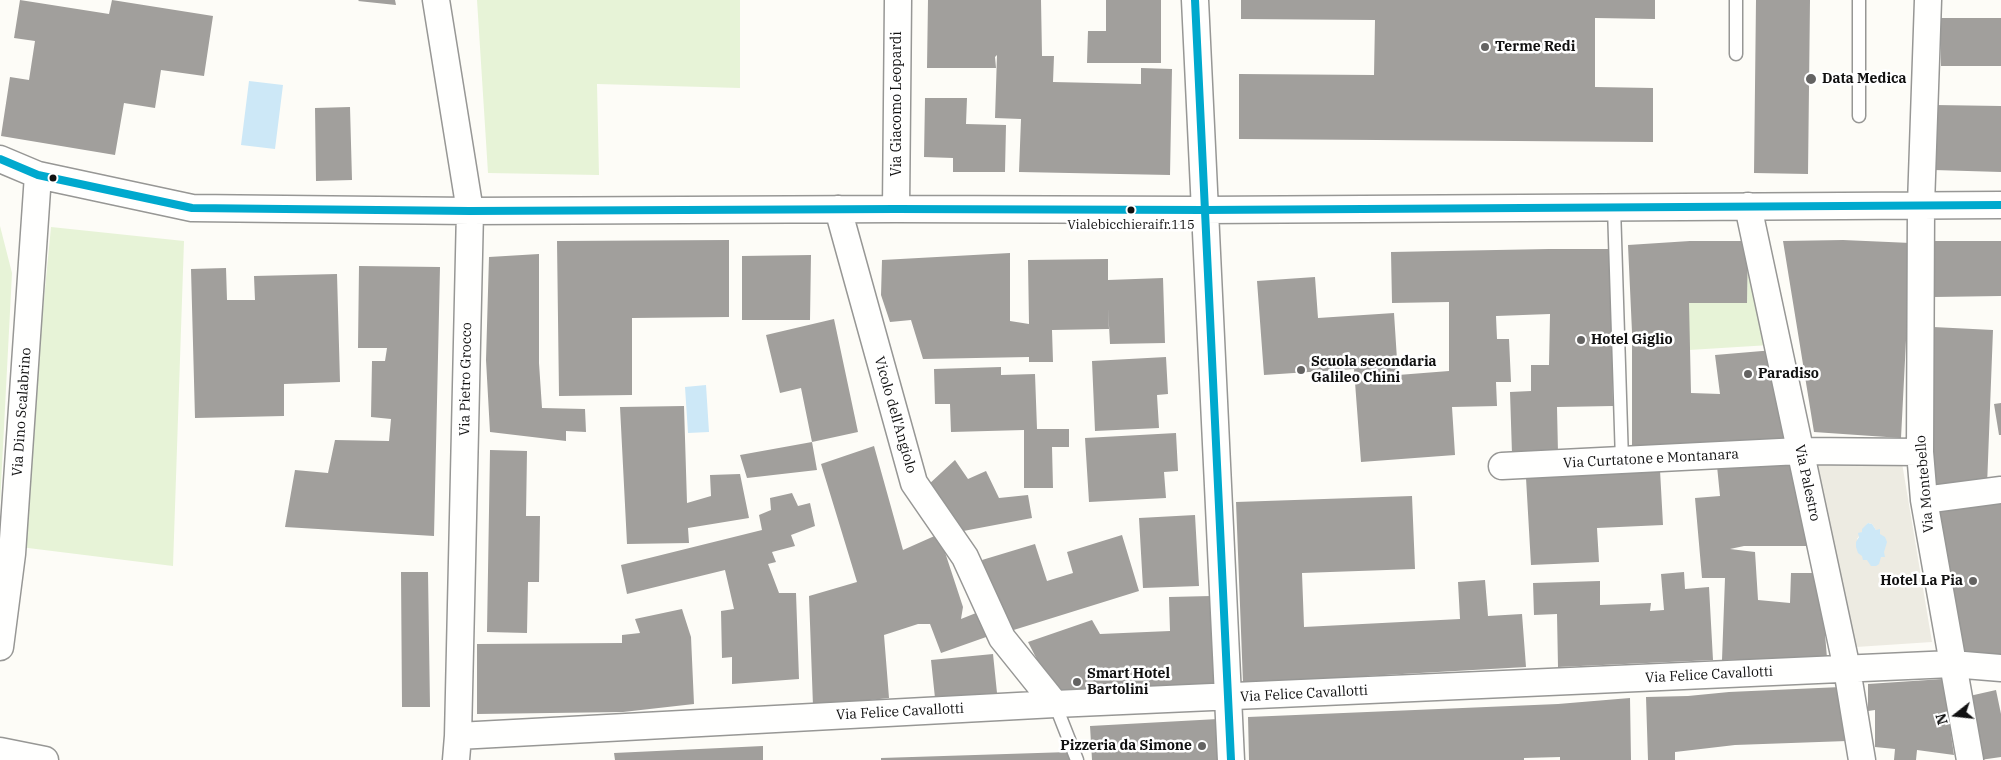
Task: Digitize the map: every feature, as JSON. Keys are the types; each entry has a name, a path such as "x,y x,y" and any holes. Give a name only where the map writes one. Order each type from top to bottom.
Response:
{"street":[{"name":"Via Pietro Grocco","path":"436,0 470,211 457,748"},
{"name":"Via Giacomo Leopardi","path":"896,209 898,0"},
{"path":"1195,0 1231,760"},
{"name":"Via Montebello","path":"1928,0 1921,205 1920,452 1924,500 1970,760"},
{"path":"0,159 38,175 192,208 470,211 1204,210 2001,205"},
{"name":"Via Dino Scalabrino","path":"0,647 12,554 38,175"},
{"name":"Via Palestro","path":"1748,206 1847,669 1862,760"},
{"name":"Vicolo dell'Angiolo","path":"838,209 914,483 965,557 1002,638 1055,704"},
{"name":"Via Curtatone e Montanara","path":"1502,466 1800,451 1920,452"},
{"path":"1924,500 2001,490"},
{"name":"Via Felice Cavallotti","path":"457,748 1055,704 1952,664 2001,668"},
{"path":"0,751 45,760"}],"lane":[{"path":"1736,0 1736,54"},
{"path":"1859,0 1859,116"},
{"path":"1614,207 1622,461"},
{"name":"Vicolo dell'Angiolo","path":"1055,704 1077,760"}],"green space":[{"path":"477,0 740,0 740,88 597,84 599,175 488,173"},
{"path":"0,226 12,273 0,504"},
{"path":"51,227 184,241 173,566 20,547"},
{"path":"1748,241 1770,345 1689,350 1689,303 1747,303"}],"shaded area":[{"path":"1901,457 1932,642 1856,647 1813,459","holes":["1868,523 1872,524 1880,534 1881,557 1857,539"]}],"water":[{"path":"249,81 283,85 275,149 241,145"},
{"path":"706,385 709,432 688,433 685,387"},
{"path":"1868,523 1872,524 1876,530 1880,529 1880,534 1885,537 1887,542 1884,552 1885,557 1881,557 1879,564 1876,566 1871,566 1867,560 1863,560 1856,547 1859,537 1858,533 1862,532 1862,529"}],"building":[{"path":"20,0 109,14 112,0 213,16 204,76 161,70 155,108 124,103 115,155 1,136 10,77 29,80 35,41 14,38"},
{"path":"395,0 396,5 358,1"},
{"path":"928,0 1041,0 1042,56 1054,56 1053,82 1141,84 1141,68 1172,69 1170,175 1019,172 1021,119 995,118 997,55 995,57 996,68 927,68"},
{"path":"1106,0 1161,0 1161,63 1087,63 1088,31 1106,31"},
{"name":"Terme Redi","path":"1241,0 1655,0 1655,19 1595,18 1595,87 1653,88 1653,142 1239,139 1239,74 1374,75 1375,20 1241,19"},
{"path":"1756,0 1810,0 1808,174 1754,173"},
{"path":"1940,18 2001,18 2001,66 1941,66"},
{"path":"925,98 967,98 966,124 1006,125 1005,172 953,172 953,158 924,157"},
{"path":"1935,105 2001,106 2001,172 1934,170"},
{"path":"350,107 352,180 316,181 315,108"},
{"path":"729,240 729,317 632,318 632,395 559,396 557,241"},
{"path":"1843,240 1911,243 1901,438 1814,432 1783,241"},
{"path":"1690,241 1748,241 1747,303 1689,303 1691,393 1720,394 1715,355 1774,350 1791,440 1737,440 1632,448 1632,332 1628,245"},
{"path":"1934,241 2001,241 2001,296 1934,297"},
{"path":"1610,249 1613,406 1557,407 1558,453 1512,454 1510,392 1531,391 1531,365 1549,365 1550,314 1496,316 1497,339 1509,339 1511,382 1496,382 1497,406 1452,407 1455,455 1361,462 1354,369 1264,375 1257,281 1315,277 1318,318 1394,313 1398,375 1449,371 1449,302 1392,303 1391,252"},
{"path":"1010,253 1010,321 1029,324 1028,260 1108,259 1108,280 1163,278 1165,343 1110,344 1108,307 1109,329 1052,330 1053,362 1029,362 1029,357 923,359 911,320 890,322 881,295 882,260"},
{"path":"539,254 539,363 542,408 585,409 586,432 566,431 566,441 490,432 486,360 489,257"},
{"path":"811,255 810,320 742,320 742,256"},
{"path":"359,266 440,267 434,536 285,527 295,470 328,473 335,440 389,441 391,419 371,417 372,361 385,361 387,348 358,348"},
{"path":"226,268 227,300 255,300 254,276 337,274 340,382 284,384 284,416 195,418 191,269"},
{"path":"834,319 858,432 812,442 801,388 780,393 766,335"},
{"path":"1933,327 1993,330 1987,486 1931,486"},
{"path":"1166,357 1168,394 1157,395 1159,428 1095,431 1092,361"},
{"path":"1001,367 1001,375 1035,374 1037,429 1069,429 1069,447 1052,447 1053,488 1024,488 1024,430 951,432 950,404 935,404 934,369"},
{"path":"2001,403 2001,435 1999,435 1994,404"},
{"path":"684,406 687,503 711,496 710,475 740,474 749,518 688,528 689,543 627,544 620,407"},
{"path":"1176,433 1178,471 1164,472 1166,498 1089,502 1085,438"},
{"path":"812,442 817,470 747,478 740,455"},
{"path":"874,446 903,550 939,534 963,607 961,619 981,611 989,636 941,653 930,624 918,624 884,635 889,698 813,706 809,596 857,582 821,464"},
{"path":"490,450 527,451 526,516 540,516 539,582 528,582 527,633 487,632"},
{"path":"955,460 968,479 986,471 999,498 1028,495 1032,518 958,532 928,485"},
{"path":"1797,464 1810,546 1744,546 1730,549 1755,552 1758,600 1790,603 1791,573 1820,573 1827,658 1722,660 1725,578 1702,578 1695,498 1720,496 1717,466"},
{"path":"1660,470 1663,525 1597,528 1599,562 1531,565 1526,478"},
{"path":"792,493 798,506 810,503 815,526 791,535 795,546 772,552 776,562 768,564 779,593 796,593 799,679 732,684 732,657 722,658 721,611 734,609 725,570 627,594 621,565 762,530 759,515 771,510 770,498"},
{"path":"1412,496 1415,569 1302,573 1304,627 1460,619 1458,582 1485,580 1488,616 1522,614 1526,667 1243,683 1236,502"},
{"name":"Hotel La Pia","path":"2001,500 2001,656 1956,653 1934,509"},
{"path":"1195,515 1199,586 1143,588 1139,518"},
{"path":"1122,535 1139,591 1004,633 982,560 1035,544 1047,581 1073,573 1067,552"},
{"path":"401,572 428,572 430,707 402,707"},
{"path":"1684,572 1685,589 1709,587 1713,660 1558,667 1557,614 1534,615 1533,583 1600,581 1600,605 1651,603 1650,611 1664,610 1661,574"},
{"path":"1211,596 1214,685 1053,691 1028,642 1092,620 1100,634 1170,631 1169,597"},
{"path":"682,609 691,637 694,704 623,712 477,714 477,644 622,643 622,635 640,633 635,619"},
{"path":"993,654 997,693 935,698 931,660"},
{"path":"1943,679 1954,755 1917,750 1916,760 1894,760 1895,749 1875,747 1875,710 1868,711 1868,684"},
{"path":"1841,687 1847,741 1735,745 1675,752 1675,760 1648,760 1646,697"},
{"path":"1996,690 2001,714 2001,757 1980,760 1965,697"},
{"path":"1630,698 1631,760 1560,760 1560,757 1524,758 1524,760 1249,760 1248,717 1558,704"},
{"path":"1218,719 1219,760 1092,760 1090,726"},
{"path":"763,746 763,760 615,760 614,753"},
{"path":"1069,752 1069,760 881,760 881,758"}],"transit line":[{"path":"1195,0 1231,760"},
{"path":"0,159 38,175 192,208 470,211 1204,210 2001,205"}],"place":[{"name":"Terme Redi","path":"1485,47"},
{"name":"Data Medica","path":"1811,79"},
{"name":"Vialebicchieraifr.115","path":"1131,210"},
{"name":"Hotel Giglio","path":"1581,340"},
{"name":"Scuola secondaria Galileo Chini","path":"1301,370"},
{"name":"Paradiso","path":"1748,374"},
{"name":"Hotel La Pia","path":"1973,581"},
{"name":"Smart Hotel Bartolini","path":"1077,682"},
{"name":"Pizzeria da Simone","path":"1202,746"}]}
